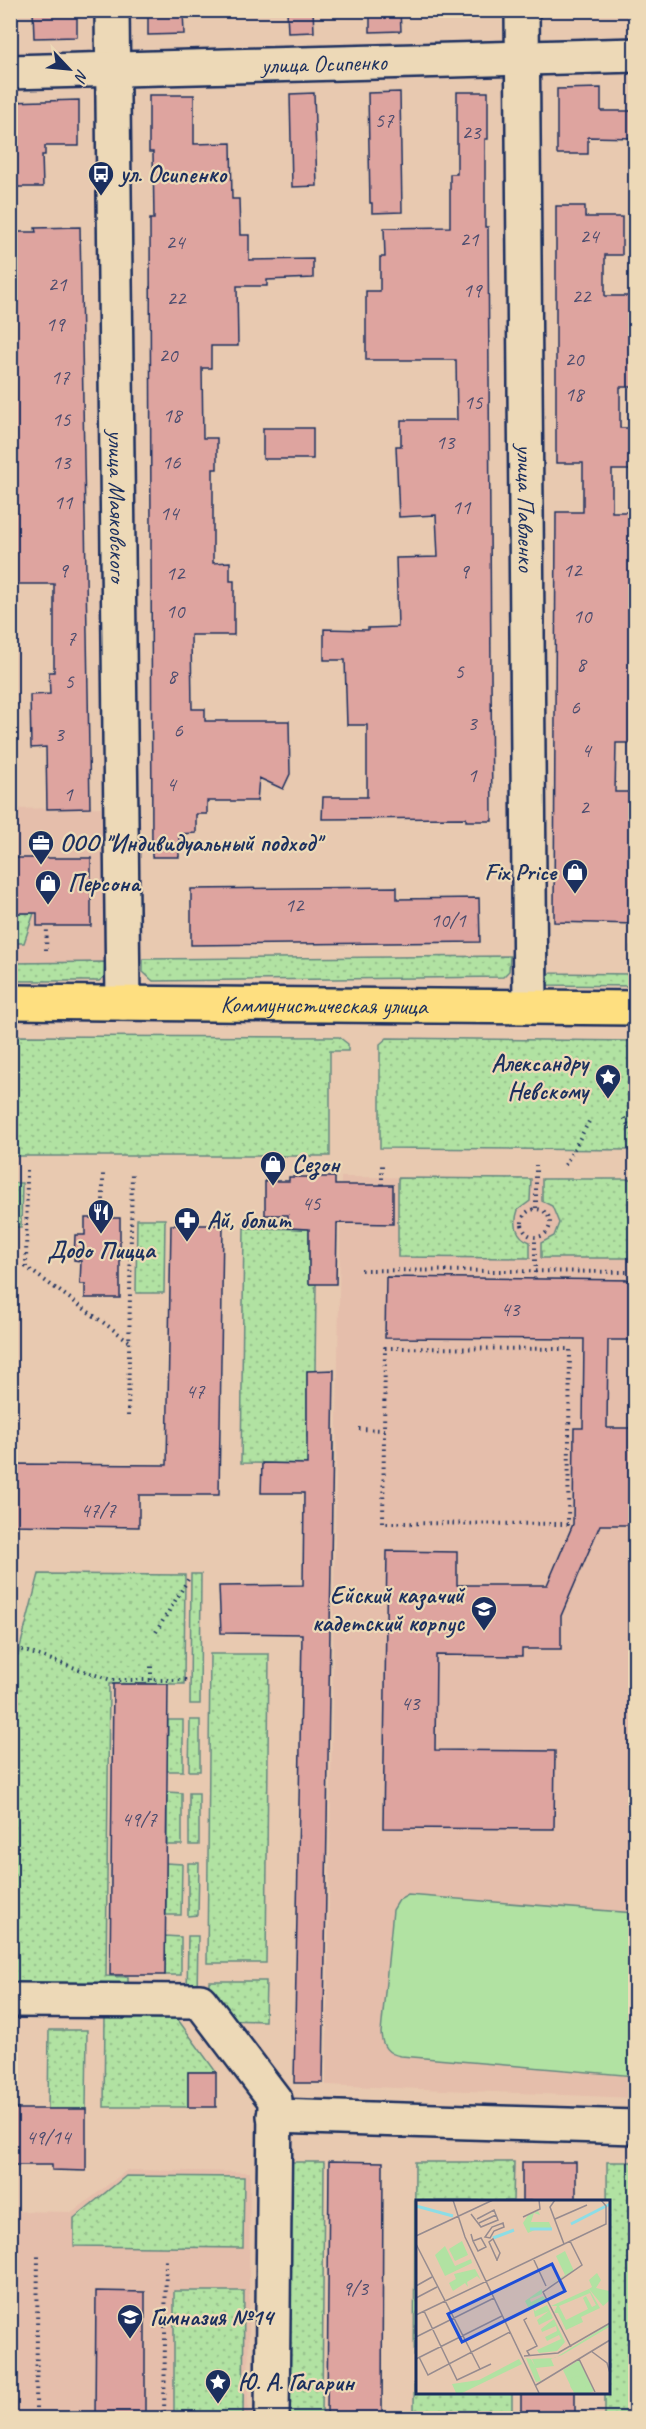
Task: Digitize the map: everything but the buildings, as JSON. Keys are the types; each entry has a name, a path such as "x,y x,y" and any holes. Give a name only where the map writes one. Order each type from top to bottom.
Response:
{"main road":[{"name":"Коммунистическая улица","path":"10,1002 636,1008"}],"street":[{"name":"улица Маяковского","path":"112,10 123,1003"},
{"name":"улица Павленко","path":"522,10 530,1006"},
{"name":"улица Осипенко","path":"10,72 636,55"},
{"path":"10,2000 200,2001 275,2100 273,2418"},
{"path":"274,2116 636,2127"}],"path":[{"path":"46,928 46,950"},
{"path":"565,1166 591,1118"},
{"path":"624,1118 636,1140"},
{"path":"382,1165 382,1185"},
{"path":"536,1165 536,1208"},
{"path":"27,1170 26,1267 129,1342"},
{"path":"103,1170 103,1218"},
{"path":"128,1416 132,1170"},
{"path":"536,1208 544,1211 550,1223 548,1232 535,1237 527,1233 522,1225 527,1212 536,1208"},
{"path":"535,1237 535,1279"},
{"path":"361,1270 636,1272"},
{"path":"385,1348 570,1349 568,1524 383,1523 384,1430 385,1348"},
{"path":"359,1429 384,1430"},
{"path":"156,1632 189,1578"},
{"path":"16,1648 111,1680 188,1680"},
{"path":"151,1664 151,1680"},
{"path":"36,2408 38,2256"},
{"path":"164,2418 166,2257"}],"shaded area":[{"path":"105,807 105,962 11,963 10,809"},
{"name":"Ейский казачий кадетский корпус","path":"341,1177 635,1179 635,2098 326,2085"},
{"name":"Гимназия №14","path":"127,2170 250,2172 248,2418 11,2418 11,2211 73,2212"}],"green space":[{"path":"11,913 34,913 24,943 11,943"},
{"path":"539,945 548,945 548,973 630,974 631,946 635,946 635,986 545,985"},
{"path":"510,956 509,971 503,977 153,981 143,972 143,959"},
{"path":"105,962 104,977 99,981 11,981 11,963"},
{"path":"11,1036 339,1037 348,1044 348,1051 330,1051 330,1156 11,1156"},
{"path":"387,1038 635,1041 635,1150 380,1148 380,1044"},
{"path":"398,1178 531,1179 530,1201 518,1210 516,1220 519,1233 530,1242 530,1258 398,1257"},
{"path":"542,1179 635,1179 635,1258 541,1258 541,1243 554,1236 559,1223 552,1206 542,1201"},
{"path":"11,1183 22,1183 21,1227 11,1227"},
{"path":"137,1219 165,1219 164,1293 136,1293"},
{"path":"244,1228 309,1229 309,1284 316,1284 315,1371 307,1371 307,1437 333,1438 333,1464 241,1463"},
{"path":"39,1574 185,1575 184,1684 109,1684 106,1976 128,1977 128,1993 11,1992 11,1655 18,1655"},
{"path":"191,1574 201,1574 200,1704 190,1704"},
{"path":"210,1654 269,1654 266,1963 207,1963"},
{"path":"168,1720 183,1720 183,1771 167,1771"},
{"path":"190,1720 200,1720 200,1771 189,1771"},
{"path":"167,1792 182,1793 182,1845 167,1845"},
{"path":"189,1793 199,1793 199,1845 189,1845"},
{"path":"166,1863 182,1864 181,1915 166,1915"},
{"path":"188,1863 199,1863 198,1915 188,1916"},
{"path":"408,1895 635,1913 635,2076 401,2056 389,2051 384,2045 381,2033 393,1910 399,1900"},
{"path":"165,1936 181,1937 181,1975 165,1975"},
{"path":"188,1936 198,1936 197,1994 187,1994"},
{"path":"209,1981 266,1981 265,2021 221,2020 209,2006"},
{"path":"105,2017 176,2017 216,2072 188,2072 188,2107 104,2107"},
{"path":"49,2030 87,2030 86,2109 48,2109"},
{"path":"290,2162 324,2162 322,2418 289,2418"},
{"path":"415,2162 514,2162 513,2200 416,2200 416,2393 512,2393 512,2418 414,2418"},
{"path":"607,2162 635,2162 635,2418 605,2418 605,2393 610,2393 610,2200 607,2200"},
{"path":"126,2176 244,2177 243,2248 74,2246 74,2218"},
{"path":"174,2291 244,2291 243,2418 194,2418 174,2413"}],"place":[{"name":"ул. Осипенко","path":"101,197"},
{"name":"ООО \"Индивидуальный подход\"","path":"41,866"},
{"name":"Fix Price","path":"575,895"},
{"name":"Персона","path":"48,906"},
{"name":"Александру Невскому","path":"608,1100"},
{"name":"Сезон","path":"273,1187"},
{"name":"Додо Пицца","path":"101,1235"},
{"name":"Ай, болит","path":"187,1243"},
{"name":"Ейский казачий кадетский корпус","path":"484,1632"},
{"name":"Гимназия №14","path":"130,2340"},
{"name":"Ю. А. Гагарин","path":"218,2405"}]}
